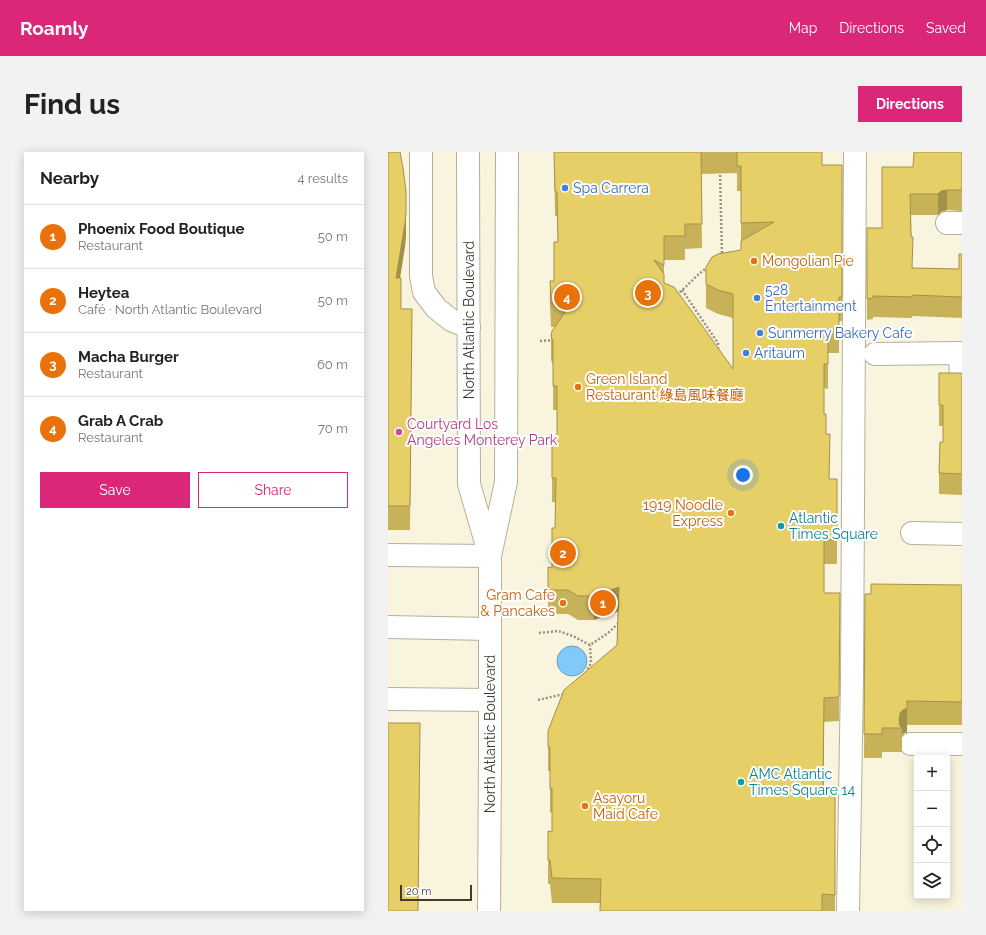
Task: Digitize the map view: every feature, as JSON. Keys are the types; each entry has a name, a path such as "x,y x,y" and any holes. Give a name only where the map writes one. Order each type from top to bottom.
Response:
{"main road":[{"path":"421,152 420,276 424,292 436,308 451,320 469,327"},
{"name":"North Atlantic Boulevard","path":"468,152 469,484 490,556"},
{"name":"North Atlantic Boulevard","path":"489,911 490,556 506,482 507,152"},
{"path":"848,911 852,680 855,152"},
{"path":"876,354 960,353 962,381"},
{"path":"912,533 962,534"},
{"path":"388,555 490,556"},
{"path":"388,627 490,629"},
{"path":"388,699 490,700"},
{"path":"911,744 962,744"}],"path":[{"path":"720,167 722,257"},
{"path":"672,299 711,265"},
{"path":"682,290 718,343 718,351"},
{"path":"540,341 555,340"},
{"path":"590,645 608,633 626,617"},
{"path":"539,633 558,631 573,636 590,645"},
{"path":"583,677 591,663 590,645"},
{"path":"538,700 564,694 569,691"}],"water":[{"path":"572,646 583,650 587,661 583,672 572,676 561,672 557,661 561,650"}],"building":[{"name":"Courtyard Los Angeles Monterey Park","path":"388,152 400,152 406,191 405,223 396,278 401,278 401,309 412,309 410,506 388,506"},
{"name":"Atlantic Times Square","path":"554,152 701,152 702,224 685,224 685,236 664,236 664,265 654,260 664,274 664,283 674,287 733,369 733,294 718,290 706,284 706,267 712,257 718,254 741,250 741,241 774,222 741,223 741,166 737,166 737,152 822,152 822,165 842,165 842,297 839,297 839,329 828,329 828,364 824,364 824,414 826,414 826,434 830,434 829,479 837,479 837,540 824,540 824,593 840,593 839,697 824,698 823,790 835,790 835,895 822,894 822,911 600,911 601,879 552,878 550,860 548,860 548,831 552,832 552,788 550,789 550,747 548,747 548,731 564,690 617,645 619,587 594,596 578,596 568,590 548,590 548,567 552,568 552,528 555,528 556,478 552,478 552,436 557,436 557,386 553,386 553,341 551,336 552,331 572,302 551,303 550,281 554,281 554,242 558,242 557,192 555,191"},
{"path":"914,152 962,152 962,190 941,191 938,194 910,194 911,237 913,237 912,268 959,269 959,254 962,254 962,297 912,295 912,297 873,296 873,298 867,299 867,228 882,228 882,167 913,167"},
{"path":"939,373 962,373 962,474 939,473 940,442 943,442 943,405 939,405"},
{"path":"871,584 962,585 962,702 907,701 907,709 904,709 900,713 899,720 902,728 882,728 882,734 864,734 865,594 871,594"},
{"path":"388,723 420,723 418,911 388,911"}],"place":[{"name":"Spa Carrera","path":"565,188"},
{"name":"Mongolian Pie","path":"754,261"},
{"name":"Macha Burger","path":"648,293"},
{"name":"Grab A Crab","path":"567,297"},
{"name":"528 Entertainment","path":"757,298"},
{"name":"Sunmerry Bakery Cafe","path":"760,333"},
{"name":"Aritaum","path":"746,353"},
{"name":"Green Island Restaurant 綠島風味餐廳","path":"578,387"},
{"name":"Courtyard Los Angeles Monterey Park","path":"399,432"},
{"name":"1919 Noodle Express","path":"731,513"},
{"name":"Atlantic Times Square","path":"781,526"},
{"name":"Heytea","path":"563,553"},
{"name":"Gram Cafe & Pancakes","path":"563,603"},
{"name":"Phoenix Food Boutique","path":"603,603"},
{"name":"AMC Atlantic Times Square 14","path":"741,782"},
{"name":"Asayoru Maid Cafe","path":"585,806"}]}
